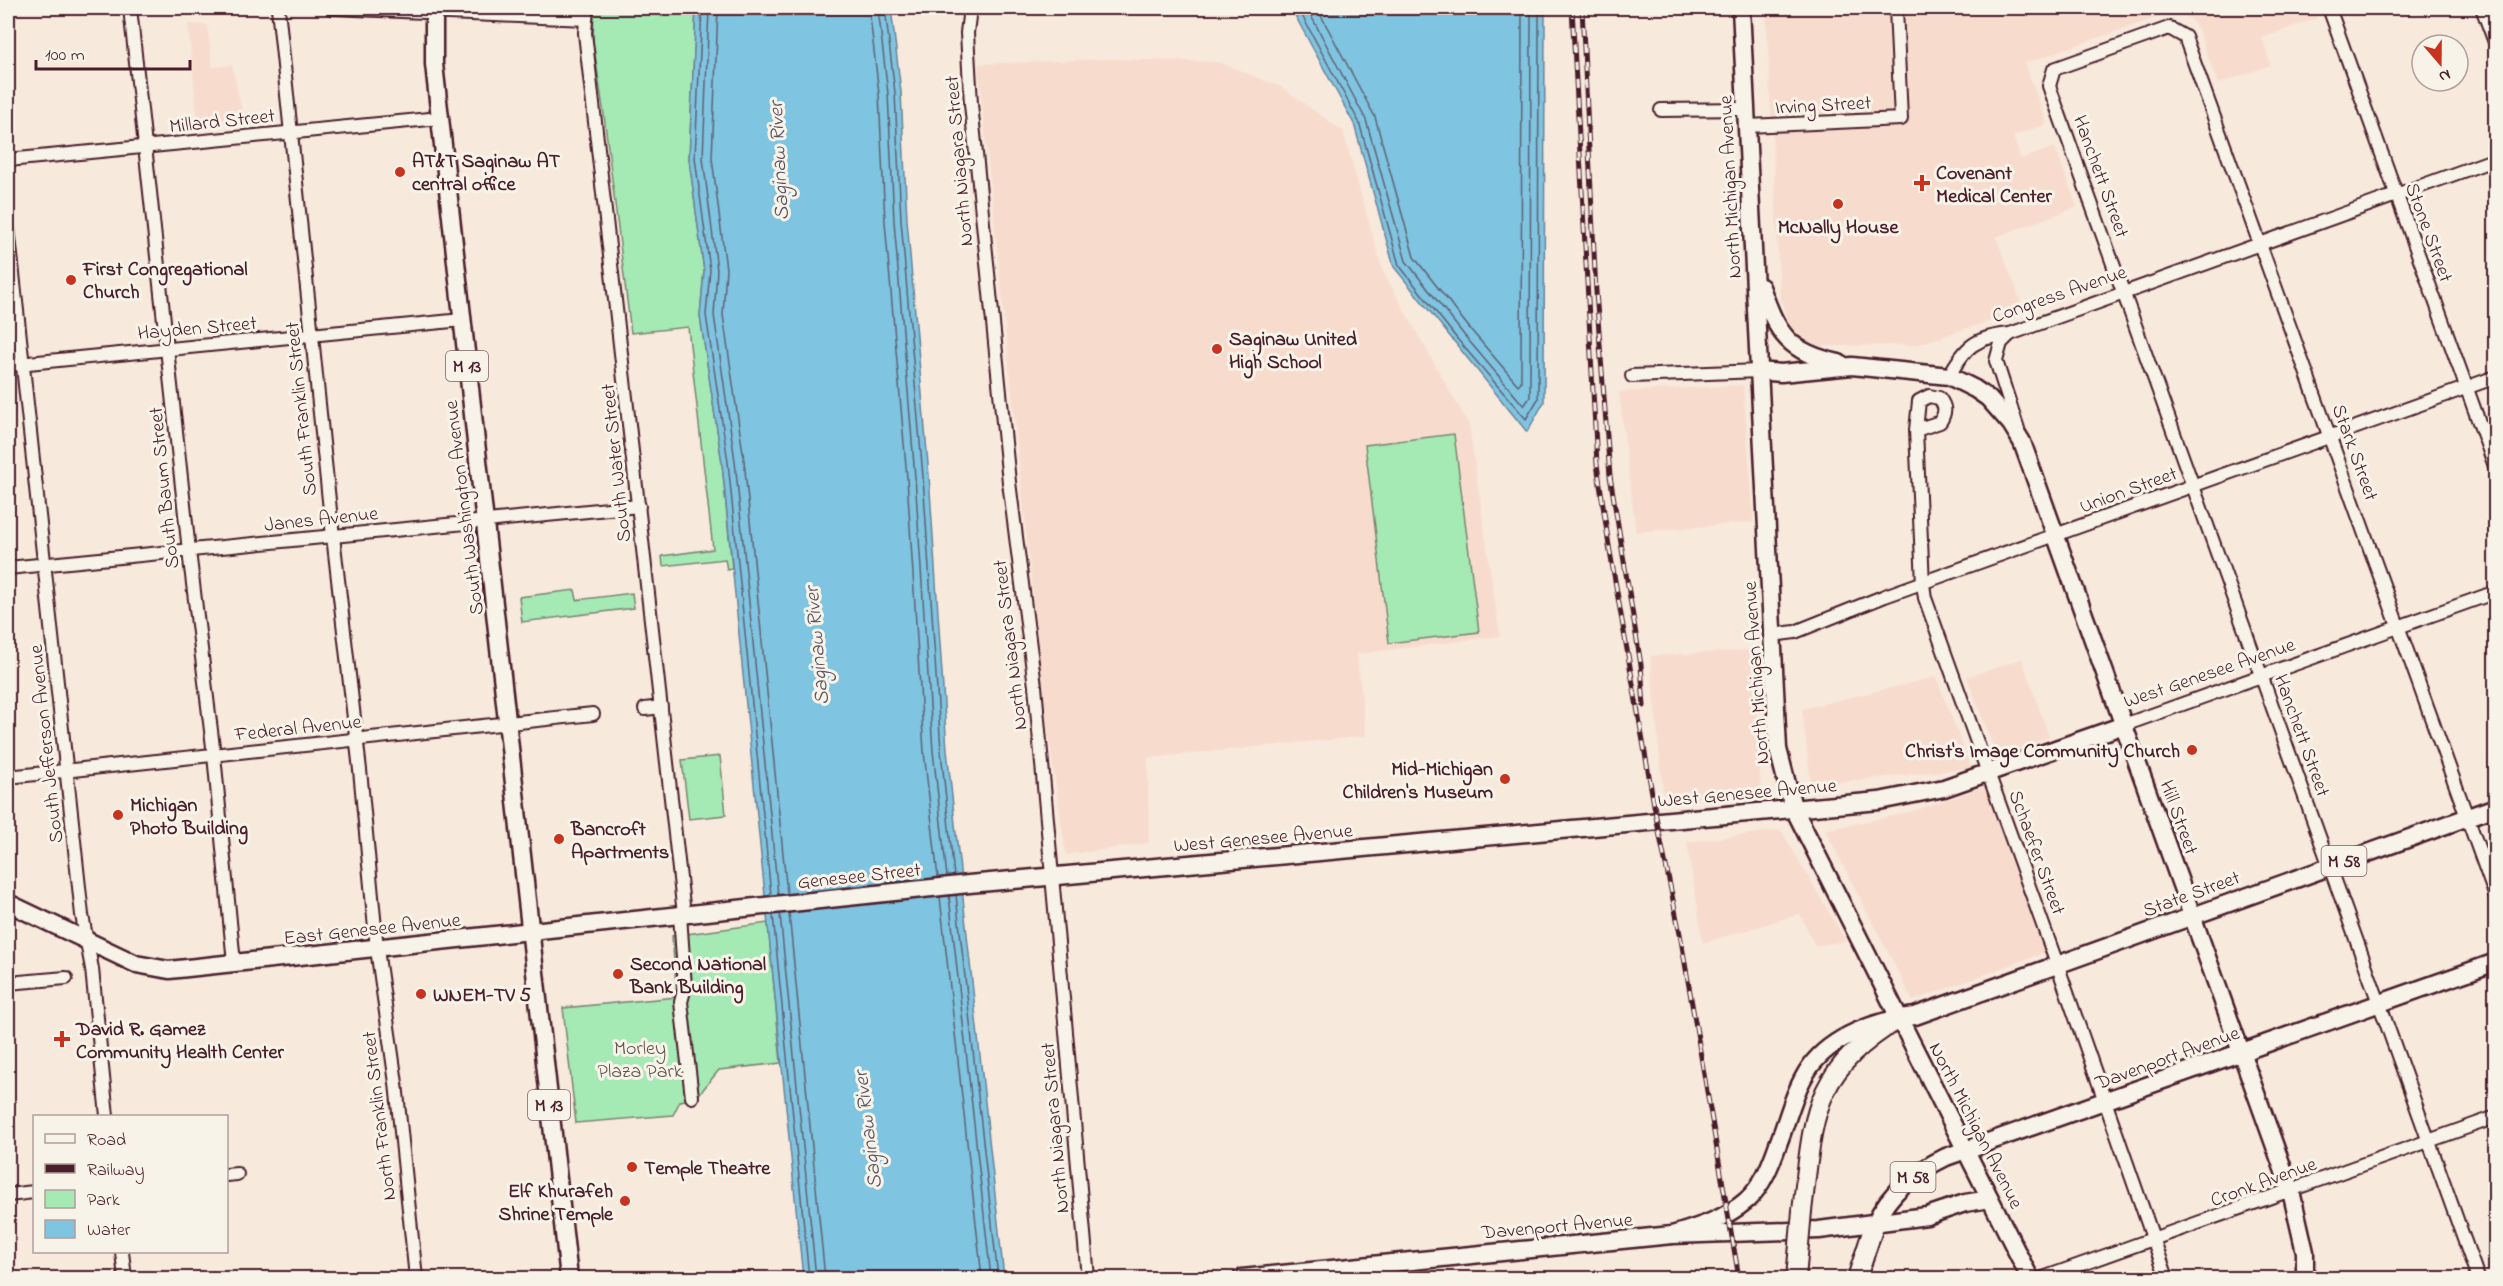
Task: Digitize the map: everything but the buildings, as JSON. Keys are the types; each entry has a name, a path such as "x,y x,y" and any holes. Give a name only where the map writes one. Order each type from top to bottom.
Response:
{"highway":[{"path":"1796,1278 1814,1118 1820,1100 1834,1074 1851,1054 1872,1035 1900,1018"},
{"path":"1857,1278 1875,1223"}],"main road":[{"name":"North Michigan Avenue","path":"1741,8 1778,749 1793,807 2030,1278"},
{"name":"South Washington Avenue","path":"434,10 434,64 531,932"},
{"path":"1754,267 1773,321 1795,348 1821,359 1852,366 1948,376"},
{"path":"1759,371 1781,373 1852,366"},
{"name":"Hill Street","path":"1948,376 1988,398 2011,424 2022,442 2291,1191 2306,1252 2305,1278"},
{"name":"West Genesee Avenue","path":"969,884 1911,797 1989,773 2124,725"},
{"name":"State Street","path":"1672,1235 1709,1224 1748,1198 1764,1178 1791,1106 1810,1067 1828,1048 1849,1035 1900,1018 1915,1016 2496,807"},
{"name":"Genesee Street","path":"754,908 969,884"},
{"name":"East Genesee Avenue","path":"8,903 130,961 155,969 170,970 754,908"},
{"name":"M 13","path":"531,932 569,1278"},
{"name":"Davenport Avenue","path":"1875,1223 1883,1205 1908,1180 1926,1167 1966,1150 2496,962"},
{"name":"Davenport Avenue","path":"1242,1278 1672,1235 1820,1230 1927,1216 1976,1200 1990,1199"}],"street":[{"name":"South Baum Street","path":"130,8 144,147 169,349 189,551 214,755 234,963"},
{"name":"South Franklin Street","path":"278,8 357,740 377,949"},
{"path":"332,8 586,13"},
{"name":"North Niagara Street","path":"970,8 967,33 971,104 1009,482 1035,686 1088,1278"},
{"name":"Irving Street","path":"1747,126 1901,119 1896,8"},
{"name":"Stone Street","path":"2329,8 2496,469"},
{"path":"2482,8 2496,45"},
{"name":"South Water Street","path":"586,13 585,33 639,506 682,915 685,987 681,1002 692,1097"},
{"name":"Hanchett Street","path":"2169,28 2054,69 2049,86 2478,1278"},
{"name":"Stark Street","path":"2169,28 2185,37 2496,897"},
{"name":"Irving Street","path":"1661,110 1746,109"},
{"name":"Millard Street","path":"8,160 440,118"},
{"name":"Congress Avenue","path":"1948,376 1959,355 1973,344 2010,334 2496,159"},
{"name":"South Jefferson Avenue","path":"8,227 85,940 92,969 107,1115"},
{"name":"Hayden Street","path":"8,364 312,337 462,320"},
{"name":"Hill Street","path":"2010,334 2001,343 1996,361 2022,442"},
{"path":"1632,376 1759,371"},
{"name":"Union Street","path":"1772,635 1795,632 2496,377"},
{"name":"Schaefer Street","path":"1916,430 1925,598 2167,1278"},
{"name":"Janes Avenue","path":"8,568 639,506"},
{"name":"West Genesee Avenue","path":"2124,725 2496,592"},
{"path":"645,709 661,707"},
{"name":"Federal Avenue","path":"8,777 592,714"},
{"name":"North Franklin Street","path":"377,949 396,1083 416,1278"},
{"path":"8,983 66,978"},
{"name":"Cronk Avenue","path":"2043,1278 2496,1117"},
{"path":"8,1195 33,1192"},
{"path":"122,1253 125,1278"}],"shaded area":[{"name":"Covenant Medical Center","path":"1766,8 2313,8 2317,18 2262,38 2271,65 2218,84 2198,29 2190,19 2176,11 2025,63 2047,124 2013,136 2021,159 2055,147 2077,207 1996,237 2024,310 1916,345 1822,346 1813,345 1793,330 1787,321 1780,296"},
{"path":"188,24 207,25 213,67 232,65 244,121 198,125"},
{"name":"Saginaw United High School","path":"1110,59 1219,62 1281,87 1343,131 1383,272 1469,425 1500,636 1357,654 1366,736 1148,758 1149,843 1066,855 1044,705 978,64"},
{"path":"1743,385 1754,522 1636,532 1619,392"},
{"path":"1753,650 1761,790 1664,801 1650,656"},
{"path":"2022,659 2049,737 1997,757 1967,677"},
{"path":"1936,677 1971,768 1811,785 1802,709"},
{"path":"1986,786 2046,952 1913,1001 1825,830 1907,813"},
{"path":"2496,821 2495,854 2485,825"},
{"path":"1781,830 1846,941 1815,946 1800,914 1703,943 1687,842"}],"green space":[{"path":"594,8 696,8 689,159 704,271 700,316 722,463 732,569 727,570 725,559 663,566 662,556 713,549 688,327 631,333 593,41"},
{"path":"1454,434 1479,632 1389,643 1365,445"},
{"path":"575,590 577,600 632,593 634,608 522,622 519,597"},
{"path":"720,756 726,815 689,819 682,760"},
{"name":"Morley Plaza Park","path":"768,923 781,1063 719,1070 696,1098 680,1101 673,1115 576,1123 563,1008 677,997 672,936"}],"water":[{"name":"Saginaw River","path":"696,8 891,8 901,92 907,220 929,476 947,750 1004,1278 803,1278 722,463 700,316 704,271 689,159"},
{"path":"1291,8 1545,8 1544,402 1527,432 1394,267 1354,124"}],"railway":[{"path":"1572,8 1597,464 1657,822 1680,934 1739,1278"},
{"path":"1582,8 1596,292 1610,476 1641,665 1644,706"}],"place":[{"name":"AT&T Saginaw AT central office","path":"400,172"},
{"name":"Covenant Medical Center","path":"1922,183"},
{"name":"McNally House","path":"1838,204"},
{"name":"First Congregational Church","path":"71,280"},
{"name":"Saginaw United High School","path":"1217,349"},
{"name":"Christ's Image Community Church","path":"2192,750"},
{"name":"Mid-Michigan Children's Museum","path":"1505,779"},
{"name":"Michigan Photo Building","path":"118,815"},
{"name":"Bancroft Apartments","path":"559,839"},
{"name":"Second National Bank Building","path":"618,974"},
{"name":"WNEM-TV 5","path":"421,994"},
{"name":"David R. Gamez Community Health Center","path":"62,1039"},
{"name":"Temple Theatre","path":"632,1167"},
{"name":"Elf Khurafeh Shrine Temple","path":"625,1201"}]}
